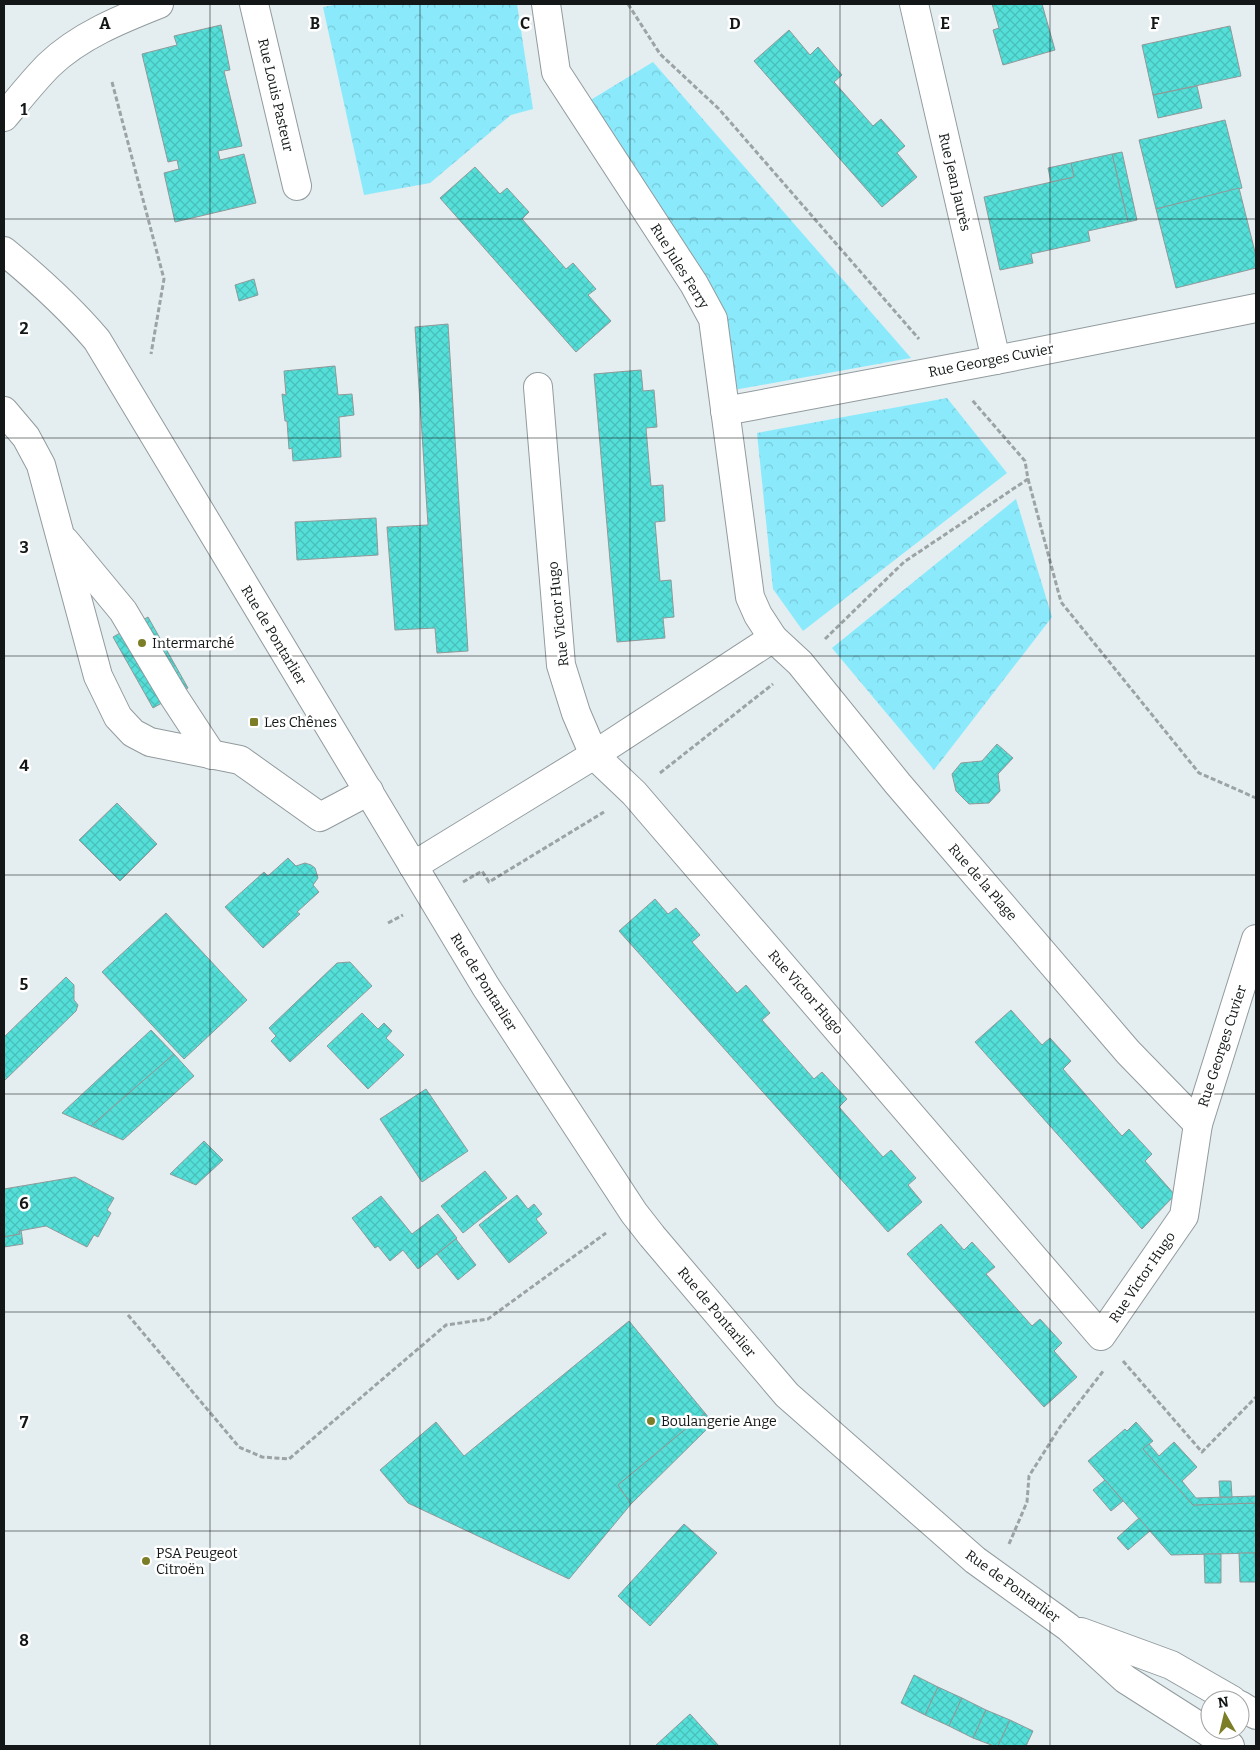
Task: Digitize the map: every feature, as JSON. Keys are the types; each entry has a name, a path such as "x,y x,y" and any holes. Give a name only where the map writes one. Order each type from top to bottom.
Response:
{"street":[{"path":"4,116 50,64 84,38 159,4"},
{"name":"Rue Louis Pasteur","path":"254,4 298,186"},
{"name":"Rue Jules Ferry","path":"546,4 556,72 694,284 713,319 750,597 758,615 773,638"},
{"name":"Rue Jean Jaurès","path":"914,4 996,360"},
{"name":"Rue de Pontarlier","path":"4,251 43,283 69,308 97,340 486,987 634,1213 787,1395 975,1560 1068,1627 1125,1679 1230,1746"},
{"name":"Rue Georges Cuvier","path":"725,411 996,360 1256,308"},
{"name":"Rue Victor Hugo","path":"538,388 561,665 576,713 594,756 634,793 1109,1345 1184,1216 1198,1124"},
{"path":"4,411 26,437 41,464 98,676 118,717 133,733 150,742 240,760 320,817 369,791"},
{"path":"60,534 123,611 174,697 212,755"},
{"path":"413,866 594,756 773,638"},
{"name":"Rue de la Plage","path":"773,638 800,663 905,791 1128,1052 1198,1124"},
{"name":"Rue Georges Cuvier","path":"1198,1124 1256,939"},
{"name":"Rue de Pontarlier","path":"1068,1627 1171,1665 1215,1690"}],"path":[{"path":"628,4 660,54 719,109 1025,461 1028,479 1061,602 1199,772 1256,798"},
{"path":"112,82 164,279 151,354"},
{"path":"482,871 488,882 634,793 800,663 904,562 1028,479"},
{"path":"128,1315 239,1447 262,1457 289,1459 446,1325 488,1319 634,1213"},
{"path":"996,1575 1027,1502 1029,1476 1109,1345 1202,1452 1256,1397"}],"green space":[{"path":"339,4 517,4 533,109 511,115 430,183 364,195 323,7"},
{"path":"653,62 911,358 734,390 589,101"},
{"path":"947,398 1007,473 803,631 773,589 757,433"},
{"path":"1016,499 1052,617 934,770 832,648"}],"building":[{"path":"992,4 1042,4 1055,50 1003,65 993,30 999,28"},
{"path":"221,25 230,70 224,71 242,146 218,151 220,160 244,154 256,203 175,222 164,173 179,169 177,160 168,162 142,54 177,45 174,36"},
{"path":"1230,26 1241,76 1153,95 1142,45"},
{"path":"789,30 810,55 818,47 842,75 834,82 873,126 881,119 905,146 897,153 917,177 882,207 754,61"},
{"path":"1197,86 1202,108 1158,118 1153,95"},
{"path":"1225,120 1242,188 1156,209 1139,140"},
{"path":"1122,152 1137,220 1128,222 1112,154"},
{"path":"1112,154 1128,222 1088,231 1090,241 1031,254 1033,263 1000,270 984,197 1074,177 1071,163"},
{"path":"1071,163 1074,177 1051,182 1048,168"},
{"path":"475,167 500,194 507,188 529,212 522,219 566,269 573,263 596,289 588,295 611,321 576,352 440,198"},
{"path":"1239,188 1256,256 1256,268 1176,288 1156,209"},
{"path":"254,279 258,295 239,301 235,285"},
{"path":"448,324 468,651 437,653 435,628 395,630 387,527 428,525 415,327"},
{"path":"335,366 338,395 352,394 354,415 339,417 341,457 293,461 292,448 289,449 287,421 285,421 282,394 286,395 284,371"},
{"path":"641,370 643,391 654,390 657,427 646,428 651,486 663,485 665,521 655,522 660,581 671,580 674,617 663,618 665,638 617,642 594,374"},
{"path":"376,518 378,555 297,560 295,522"},
{"path":"148,617 188,688 153,708 113,637"},
{"path":"997,744 1013,758 998,774 1000,791 989,803 969,804 956,791 952,774 961,763 982,761"},
{"path":"117,803 157,844 120,881 79,840"},
{"path":"288,858 296,866 305,863 315,868 318,878 313,885 319,892 297,912 300,914 263,948 225,907 264,872 268,876"},
{"path":"655,899 668,914 676,908 700,935 692,942 737,993 746,985 770,1013 762,1020 814,1079 822,1072 847,1099 839,1107 883,1157 891,1150 916,1178 908,1185 922,1202 888,1232 619,931"},
{"path":"166,913 247,1000 184,1059 102,972"},
{"path":"350,962 372,986 290,1062 271,1041 276,1036 269,1028 337,963"},
{"path":"66,977 74,985 74,1000 78,1005 76,1011 4,1081 4,1037"},
{"path":"1011,1010 1042,1045 1050,1038 1071,1061 1063,1069 1122,1136 1129,1129 1152,1154 1145,1161 1175,1195 1142,1229 975,1042"},
{"path":"362,1013 378,1029 384,1023 392,1031 386,1038 404,1055 368,1089 327,1046"},
{"path":"151,1030 174,1054 91,1126 62,1113"},
{"path":"174,1054 194,1076 123,1140 91,1126"},
{"path":"426,1089 468,1151 422,1182 380,1119"},
{"path":"204,1141 223,1160 196,1185 170,1174"},
{"path":"485,1171 507,1198 463,1233 441,1206"},
{"path":"75,1177 114,1198 107,1210 111,1213 98,1237 94,1235 87,1247 46,1226 19,1231 20,1234 4,1237 4,1189"},
{"path":"517,1195 528,1209 534,1204 542,1214 536,1219 547,1233 509,1263 479,1225"},
{"path":"381,1196 412,1234 438,1214 457,1238 418,1269 403,1250 390,1261 378,1246 375,1248 352,1218"},
{"path":"941,1224 964,1250 972,1242 995,1267 986,1274 1032,1326 1040,1319 1062,1343 1054,1351 1077,1377 1044,1407 907,1254"},
{"path":"21,1230 23,1244 4,1247 4,1237 20,1234 19,1231"},
{"path":"456,1239 476,1265 458,1280 437,1254"},
{"path":"629,1321 705,1413 618,1485 631,1504 569,1579 408,1503 380,1470 436,1422 464,1456"},
{"path":"705,1413 713,1423 631,1504 618,1485"},
{"path":"1136,1422 1153,1441 1143,1449 1193,1505 1256,1503 1256,1553 1171,1555 1088,1461 1125,1429 1127,1431"},
{"path":"1174,1442 1197,1467 1182,1481 1196,1498 1256,1496 1256,1503 1193,1505 1143,1449 1149,1444 1159,1456"},
{"path":"1105,1480 1123,1501 1111,1511 1093,1490"},
{"path":"1219,1481 1231,1481 1232,1497 1220,1497"},
{"path":"1139,1518 1150,1531 1128,1550 1117,1538"},
{"path":"684,1524 717,1553 650,1626 618,1596"},
{"path":"1239,1553 1255,1553 1256,1582 1240,1582"},
{"path":"1204,1554 1221,1554 1221,1583 1205,1583"},
{"path":"914,1675 938,1687 925,1715 901,1703"},
{"path":"938,1687 962,1698 949,1726 925,1715"},
{"path":"962,1698 986,1710 973,1738 949,1726"},
{"path":"986,1710 1010,1720 998,1746 973,1738"},
{"path":"690,1714 719,1746 655,1746"},
{"path":"1010,1720 1033,1731 1026,1746 998,1746"}],"place":[{"name":"Intermarché","path":"142,643"},
{"name":"Les Chênes","path":"254,722"},
{"name":"Boulangerie Ange","path":"651,1421"},
{"name":"PSA Peugeot Citroën","path":"146,1561"}]}
